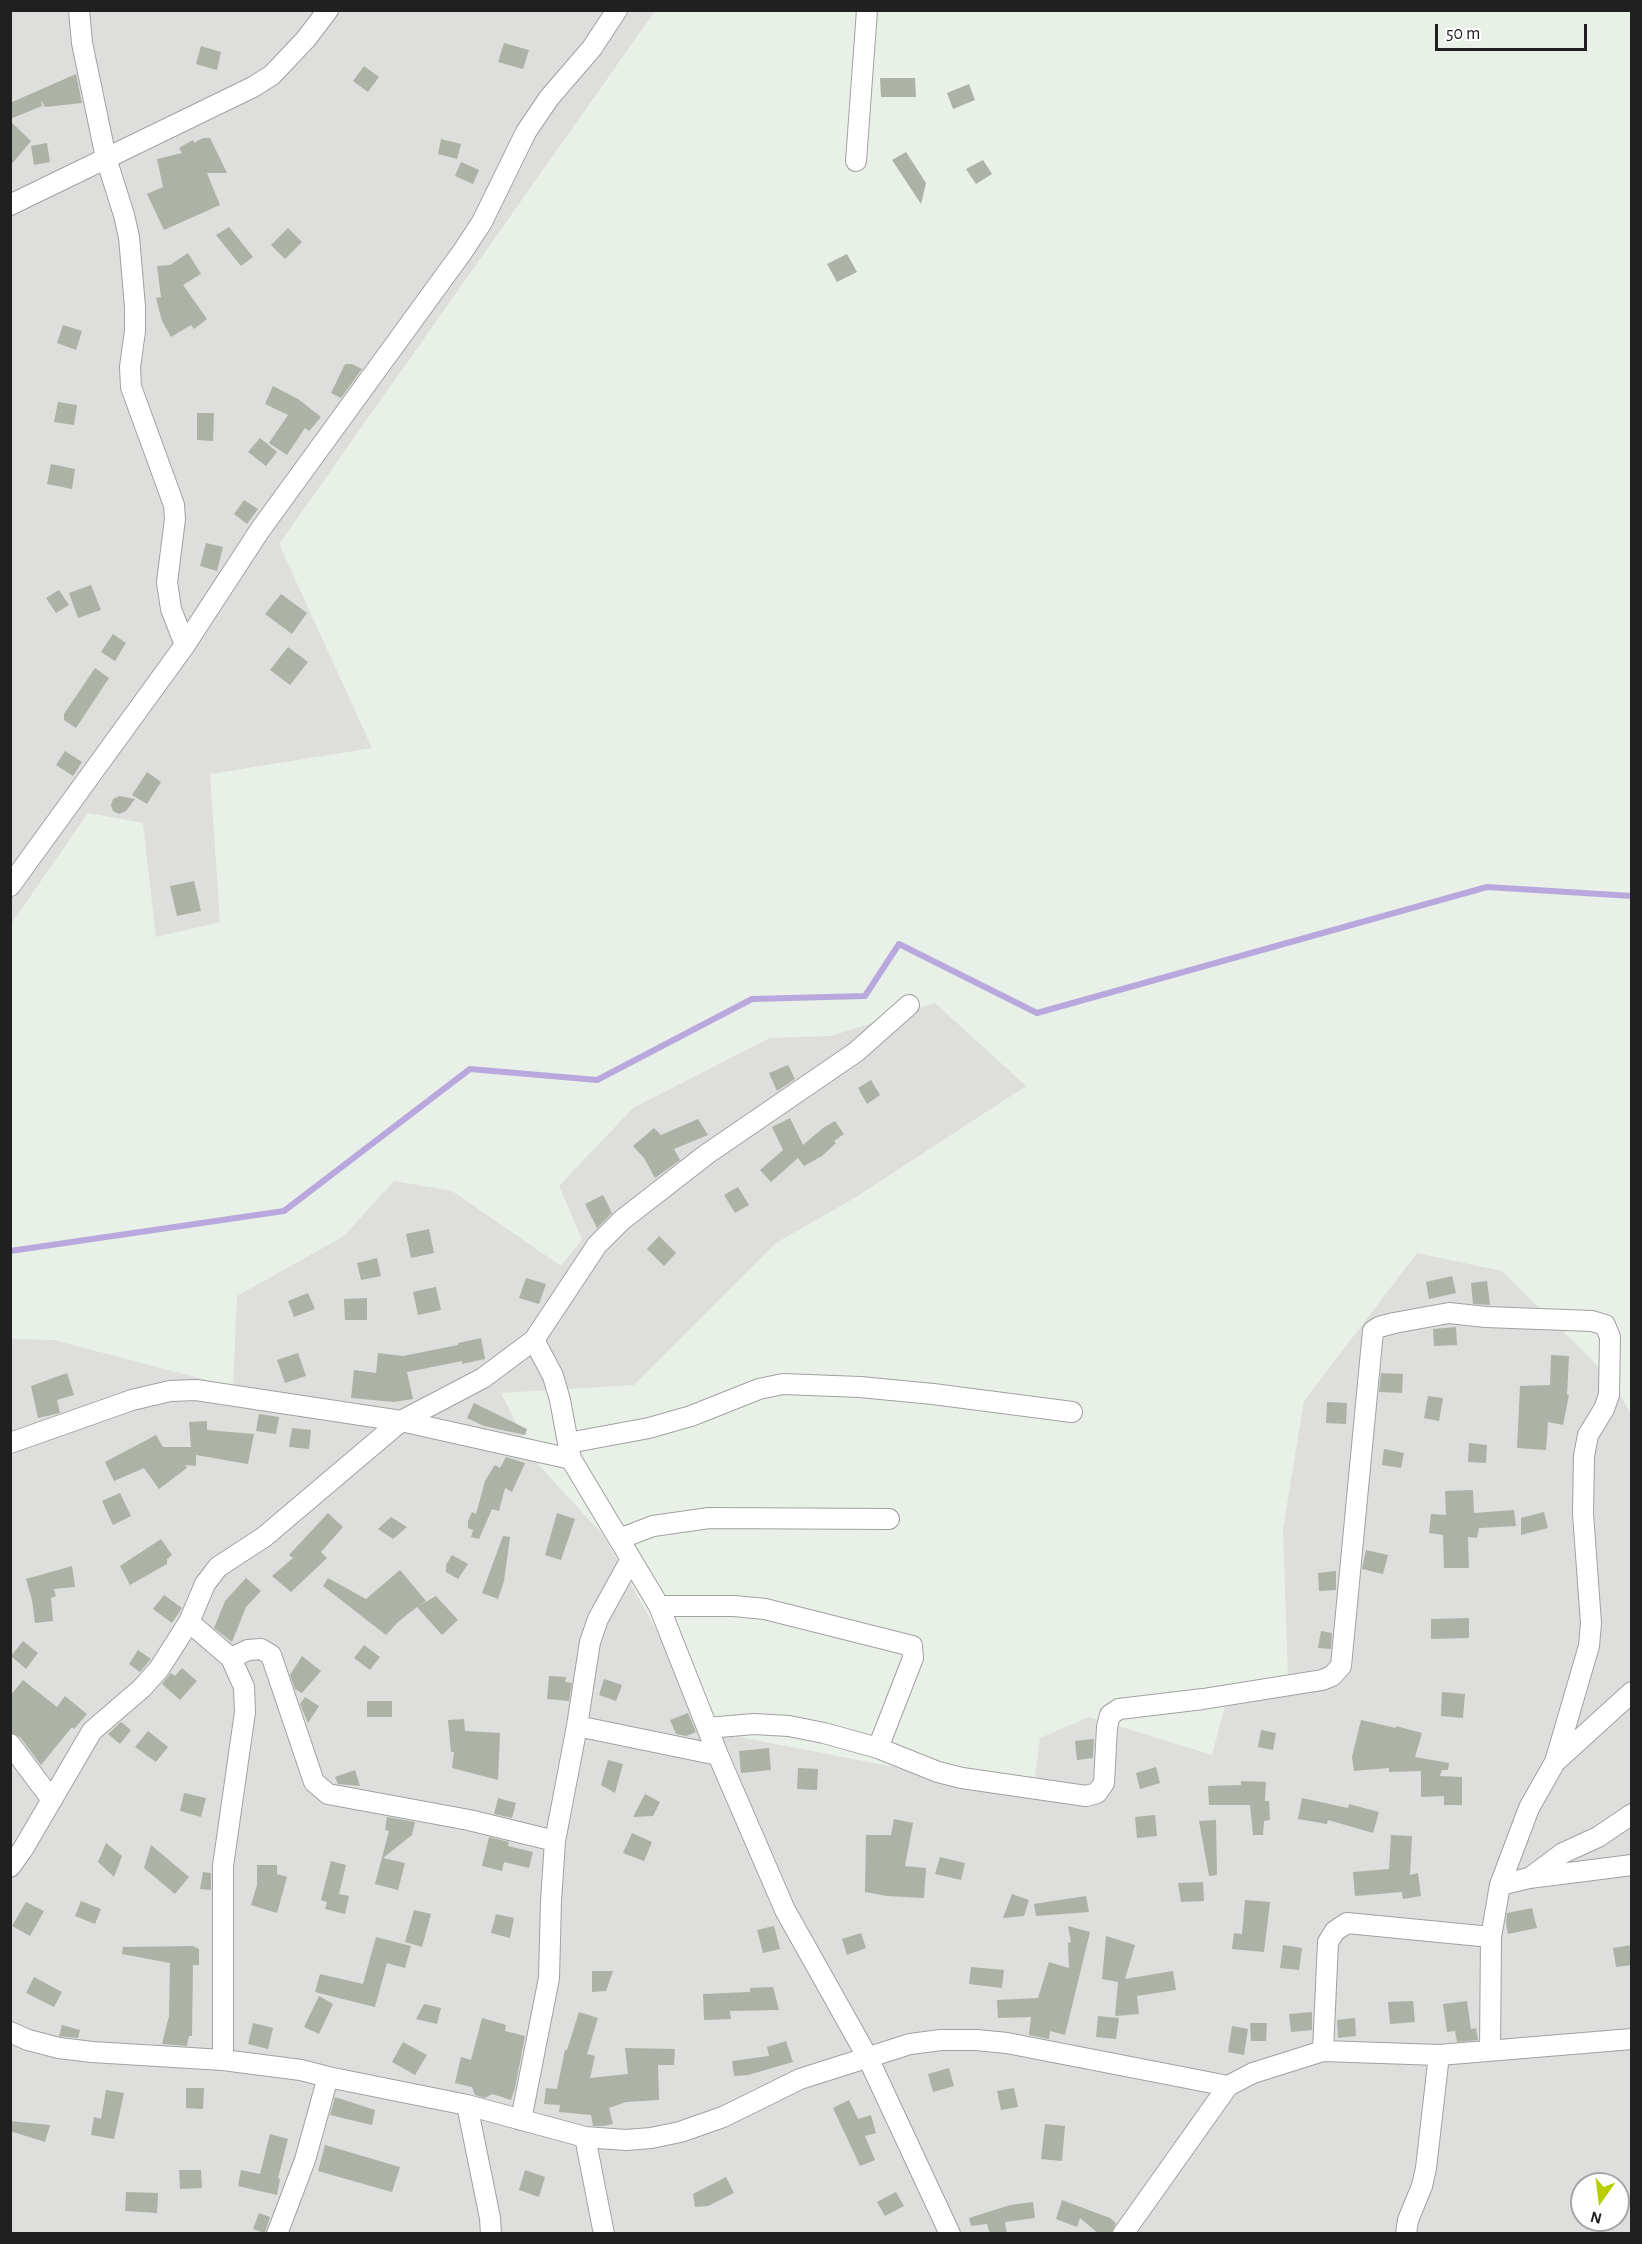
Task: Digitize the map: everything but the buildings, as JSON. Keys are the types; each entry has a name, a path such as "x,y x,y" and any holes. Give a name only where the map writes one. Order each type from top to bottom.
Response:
{"street":[{"path":"79,10 82,43 106,158 129,237 135,307 135,331 130,367 131,387 174,504 176,519 167,582 171,609 184,645"},
{"path":"10,205 232,99 272,75 306,39 328,10"},
{"path":"10,886 184,645 261,530 463,251 482,222 526,132 549,98 592,48 617,10"},
{"path":"856,161 867,10"},
{"path":"10,1867 92,1731 142,1688 159,1669 189,1623 205,1584 218,1567 264,1537 401,1421 483,1378 534,1340 597,1245 622,1220 707,1154 856,1052 909,1005"},
{"path":"707,1728 754,1724 789,1726 878,1748 938,1772 962,1778 1086,1796 1097,1793 1104,1783 1107,1727 1110,1715 1119,1709 1203,1699 1322,1680 1332,1676 1341,1666 1373,1331 1394,1323 1449,1313 1486,1317 1592,1321 1605,1325 1610,1337 1609,1395 1604,1409 1588,1435 1584,1456 1583,1514 1591,1623 1589,1646 1556,1762"},
{"path":"534,1340 553,1376 570,1451 659,1606 718,1755 786,1910 868,2058 950,2234"},
{"path":"10,1443 132,1400 170,1391 196,1389 401,1421 570,1451 691,1416 759,1389 783,1384 860,1387 933,1394 1072,1412"},
{"path":"619,1539 653,1526 709,1518 889,1519"},
{"path":"521,2120 549,1978 550,1901 555,1841 590,1642 598,1619 631,1558"},
{"path":"659,1606 734,1606 765,1609 912,1646 913,1658 878,1748"},
{"path":"189,1623 231,1658 244,1687 245,1712 223,1866 223,2060"},
{"path":"231,1658 248,1650 261,1649 271,1655 314,1782 328,1794 469,1820 555,1841"},
{"path":"1491,2050 1491,1937 1500,1885 1529,1808 1556,1762 1632,1692"},
{"path":"577,1726 718,1755"},
{"path":"10,1744 52,1800"},
{"path":"1530,1878 1563,1853 1598,1837 1632,1814"},
{"path":"1500,1885 1530,1878 1632,1865"},
{"path":"1323,2051 1328,1942 1335,1931 1347,1923 1491,1937"},
{"path":"10,2032 28,2040 70,2050 223,2060 301,2070 467,2105 585,2137 626,2140 680,2132 723,2117 800,2079 910,2044 941,2040 1007,2043 1228,2086"},
{"path":"1123,2234 1228,2086 1253,2073 1323,2051 1439,2055 1632,2039"},
{"path":"1406,2234 1408,2220 1422,2186 1426,2168 1439,2055"},
{"path":"278,2234 305,2160 328,2077"},
{"path":"467,2105 490,2218 490,2234"},
{"path":"585,2137 604,2234"}],"shaded area":[{"path":"11,11 655,11 279,544 372,748 210,774 220,922 156,937 143,823 88,813 11,924"},
{"path":"935,1003 1026,1086 856,1197 776,1243 634,1385 501,1393 535,1461 603,1535 714,1732 1033,1794 1040,1738 1089,1717 1212,1755 1230,1687 1288,1679 1283,1529 1304,1401 1417,1253 1502,1271 1611,1379 1631,1414 1631,2233 11,2234 11,1339 54,1340 233,1387 237,1296 344,1236 394,1181 452,1191 561,1266 582,1239 559,1186 633,1108 770,1038 831,1036"}],"waterway":[{"path":"10,1251 284,1211 470,1069 597,1080 752,999 865,996 899,944 1037,1013 1487,887 1632,896"}]}
